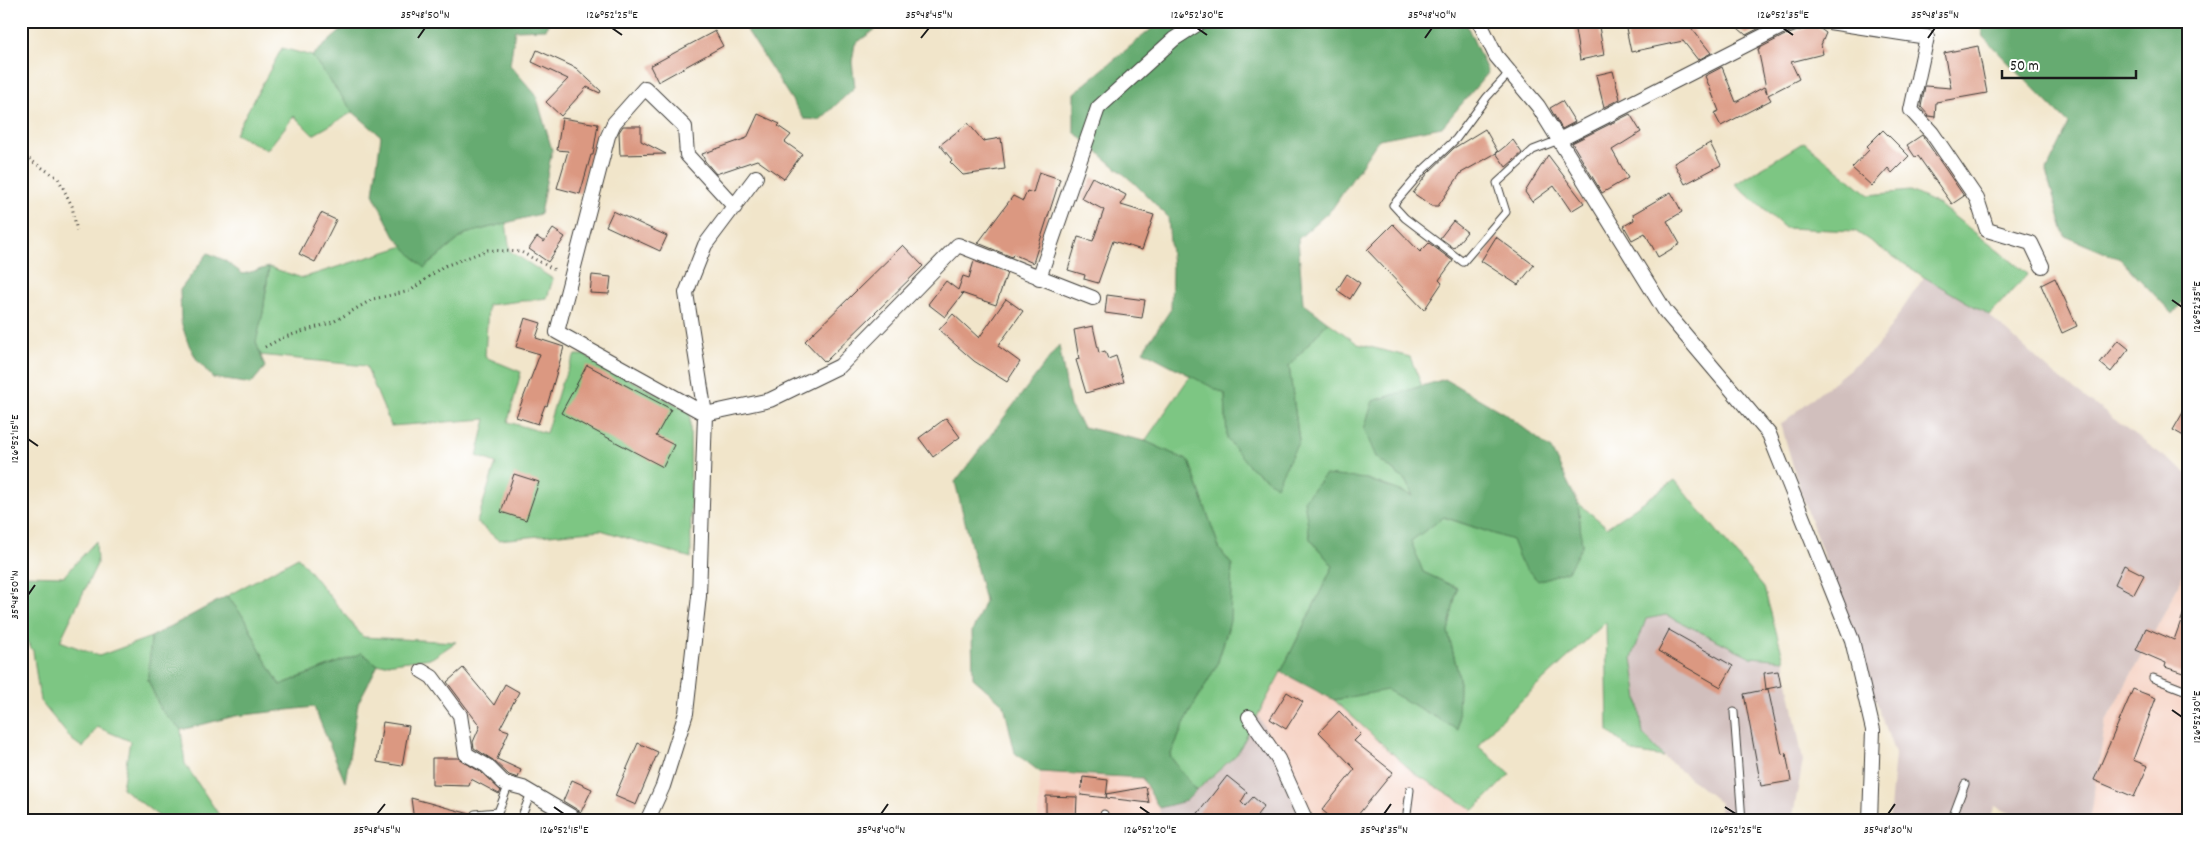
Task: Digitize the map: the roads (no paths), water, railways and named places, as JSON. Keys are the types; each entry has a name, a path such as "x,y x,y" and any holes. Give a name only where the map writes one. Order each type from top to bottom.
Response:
{"street":[{"path":"1039,278 1098,108 1174,39 1202,21"},
{"path":"1479,21 1496,56 1538,106 1665,311 1769,434 1852,640 1873,730 1870,821"},
{"path":"1559,140 1779,28 1797,21"},
{"path":"1823,21 1928,37 1911,110 1932,133 1977,199 1986,230 2031,243 2042,266"},
{"path":"735,207 687,155 685,127 645,88 614,123 608,136 557,332 705,414 770,400 840,366 958,245 1093,298"},
{"path":"646,821 663,786 686,713 699,596 705,414 686,292 705,245 756,177"},
{"path":"422,671 432,677 460,715 466,754 487,766 504,783 531,793 579,821"},
{"path":"1249,717 1278,759 1306,821"}],"lane":[{"path":"1510,72 1487,97 1456,139 1424,169 1393,205 1405,218 1463,262 1506,212 1497,182 1533,150 1559,140"},
{"path":"2153,678 2189,692"},
{"path":"1734,712 1742,821"},
{"path":"475,814 498,812 509,784"},
{"path":"1951,821 1965,784"},
{"path":"1406,821 1410,790"},
{"path":"520,821 531,793"}]}
